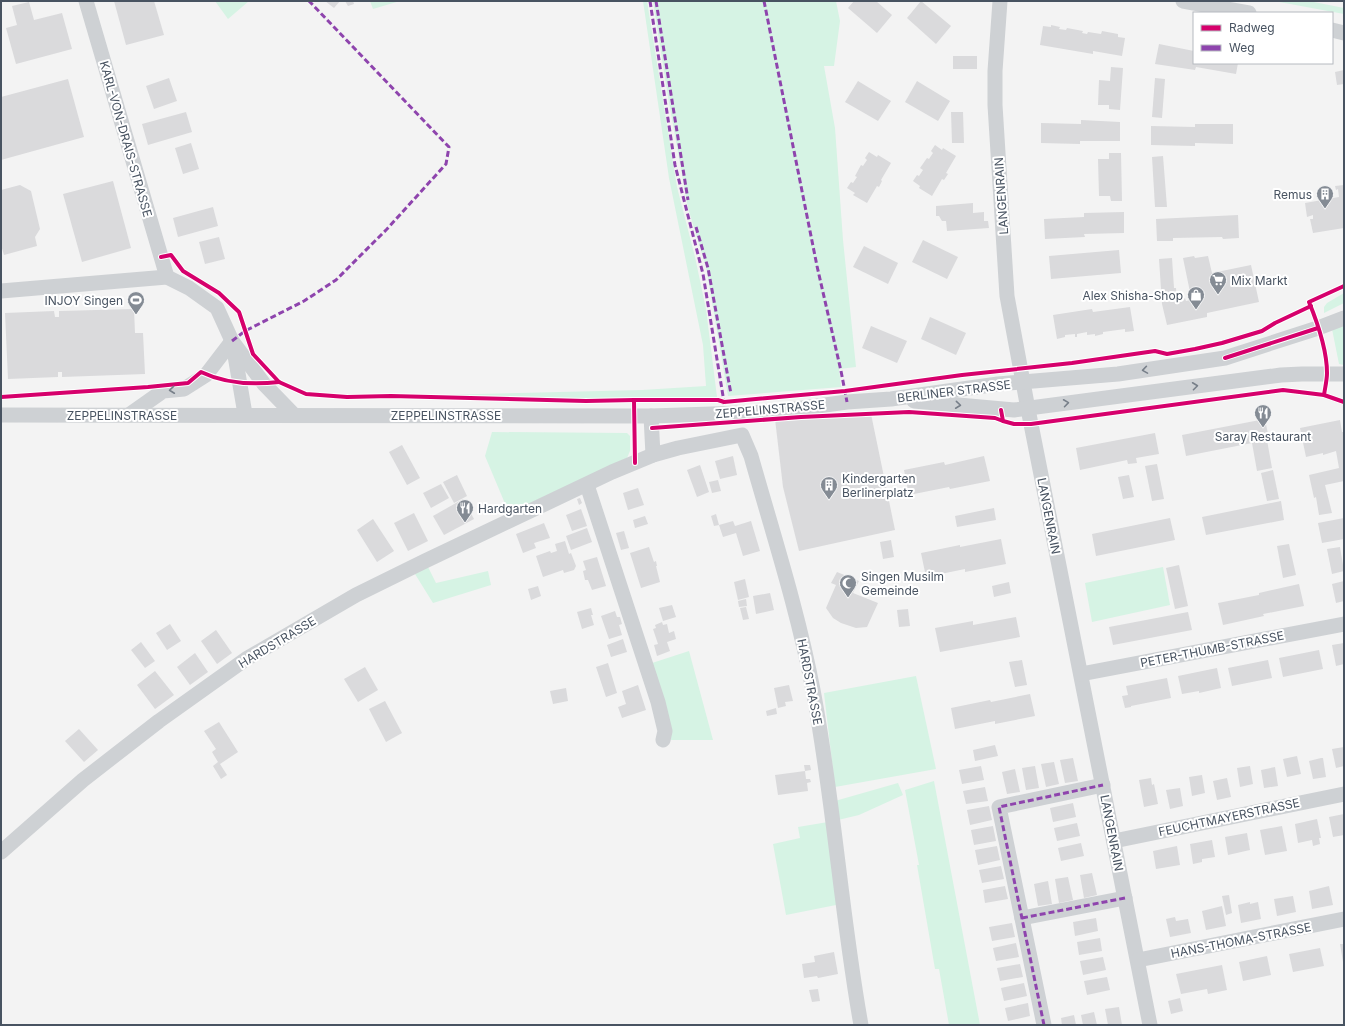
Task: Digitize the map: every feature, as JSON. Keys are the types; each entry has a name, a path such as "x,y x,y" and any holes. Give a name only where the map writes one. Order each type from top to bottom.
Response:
{"street":[{"name":"KARL-VON-DRAIS-STRASSE","path":"86,1 167,277"},
{"name":"LANGENRAIN","path":"1000,1 995,71 995,105 1007,296 1150,1025"},
{"path":"1183,1 1244,12"},
{"path":"1333,30 1344,33"},
{"path":"1,291 167,277 189,288 217,308 232,341 264,384 294,415"},
{"name":"BERLINER STRASSE","path":"891,399 998,384 1118,374 1225,358 1344,318"},
{"path":"232,341 245,414"},
{"path":"129,415 163,391 184,389 206,375 232,341"},
{"name":"BERLINER STRASSE","path":"891,399 1001,410 1028,408 1281,375 1344,374"},
{"name":"ZEPPELINSTRASSE","path":"1,415 245,414 651,416 774,412 847,402 891,399"},
{"path":"651,416 654,455"},
{"name":"HARDSTRASSE","path":"1,852 83,780 159,721 246,659 356,595 612,472 654,455 678,448 742,435 751,456 796,614 813,690 833,821 838,868 861,1025"},
{"path":"587,485 658,702 665,731 663,740"},
{"name":"PETER-THUMB-STRASSE","path":"1080,674 1344,624"},
{"path":"1044,1025 1000,807 1103,785"},
{"name":"FEUCHTMAYERSTRASSE","path":"1114,841 1344,794"},
{"path":"1022,918 1125,898"},
{"name":"HANS-THOMA-STRASSE","path":"1138,960 1344,919"}],"green space":[{"path":"215,1 249,1 228,19"},
{"path":"370,1 400,1 373,9"},
{"path":"643,1 647,1 677,187 695,257 706,309 717,397 586,401 391,396 642,390 706,386 703,345 669,178"},
{"path":"653,1 836,1 840,21 834,66 824,66 835,128 843,240 856,367 839,369 841,387 728,396 706,267 688,208 668,97"},
{"path":"1274,1 1309,1 1344,8 1344,14"},
{"path":"1344,293 1344,303 1324,313 1324,307 1327,303"},
{"path":"1344,324 1344,365 1339,364 1332,329"},
{"path":"492,432 627,433 630,436 630,451 627,458 509,513 485,456"},
{"path":"428,567 436,583 488,571 491,585 433,603 415,574"},
{"path":"1163,567 1170,605 1092,622 1085,583"},
{"path":"689,651 713,740 671,740 649,664"},
{"path":"916,676 936,769 835,787 824,693"},
{"path":"934,781 980,1025 949,1025 939,969 935,969 917,865 919,865 905,790"},
{"path":"898,783 903,795 859,815 838,820 835,801"},
{"path":"828,822 841,904 786,915 773,844 800,838 798,827"}],"building":[{"path":"114,1 154,1 164,35 126,45"},
{"path":"325,1 340,1 334,8"},
{"path":"345,1 353,1 354,4 348,6"},
{"path":"854,1 876,1 892,15 877,33 848,8"},
{"path":"921,1 951,26 936,44 907,18"},
{"path":"29,2 34,20 62,13 72,49 16,64 6,28 17,25 12,6"},
{"path":"1051,25 1060,27 1059,29 1066,30 1067,28 1083,31 1082,33 1087,34 1088,32 1101,34 1102,31 1118,34 1118,37 1125,38 1122,56 1093,51 1093,54 1040,45 1043,26 1051,27"},
{"path":"1159,44 1193,51 1193,64 1238,64 1236,74 1196,67 1195,70 1155,64"},
{"path":"953,56 977,56 977,69 953,69"},
{"path":"1111,67 1123,68 1120,110 1109,109 1109,105 1098,105 1099,80 1110,81"},
{"path":"1344,70 1344,84 1337,85 1335,72"},
{"path":"169,78 177,101 154,109 146,86"},
{"path":"1155,78 1165,79 1162,118 1152,117"},
{"path":"68,79 84,137 1,160 1,97"},
{"path":"858,81 891,101 878,121 845,102"},
{"path":"917,81 950,101 938,121 905,102"},
{"path":"186,112 192,132 148,145 142,124"},
{"path":"951,112 963,112 964,143 952,143"},
{"path":"1081,120 1120,122 1120,141 1080,141 1080,144 1041,143 1041,123 1081,124"},
{"path":"1195,124 1233,124 1233,144 1195,143 1195,146 1151,145 1151,126 1195,127"},
{"path":"191,143 199,169 183,174 175,148"},
{"path":"935,145 956,156 946,173 948,174 944,180 942,179 932,196 919,188 920,186 913,181 923,170 920,168 927,158 929,159 933,153 931,151"},
{"path":"869,152 877,157 878,155 891,163 881,180 882,181 879,187 877,186 867,203 853,195 855,193 847,188 857,177 855,176 861,165 863,166 867,160 865,158"},
{"path":"1109,153 1121,153 1122,201 1111,201 1110,196 1099,196 1098,159 1109,159"},
{"path":"1163,156 1167,207 1155,207 1152,157"},
{"path":"113,181 131,248 82,262 63,194"},
{"path":"20,185 31,191 40,229 35,237 37,246 4,255 1,245 1,190"},
{"name":"Remus","path":"1344,185 1344,228 1313,233 1310,219 1313,219 1313,215 1307,217 1305,203 1339,197 1338,189 1336,190 1335,186"},
{"path":"973,203 973,213 984,212 984,221 988,221 989,228 947,231 946,221 942,221 939,216 936,216 936,206"},
{"path":"213,207 218,226 178,237 173,218"},
{"path":"1124,212 1124,233 1084,234 1085,237 1045,239 1044,219 1084,217 1084,213"},
{"path":"1238,215 1239,238 1173,238 1173,241 1157,241 1156,219"},
{"path":"219,237 225,259 205,264 199,242"},
{"path":"923,240 958,257 947,279 912,262"},
{"path":"864,246 898,263 888,284 853,267"},
{"path":"1119,250 1121,273 1051,279 1049,256"},
{"path":"1194,256 1195,258 1208,256 1212,273 1251,265 1259,302 1207,313 1207,317 1167,325 1162,304 1159,259 1172,258 1174,288 1176,288 1177,302 1180,302 1180,300 1185,298 1186,301 1203,297 1201,290 1190,292 1183,258"},
{"path":"1130,307 1134,331 1125,332 1125,329 1103,332 1103,334 1095,336 1095,334 1087,335 1087,332 1077,334 1077,337 1075,337 1075,334 1065,335 1065,337 1057,339 1053,315 1092,309 1093,312"},
{"path":"134,309 135,333 143,333 145,374 62,377 62,372 58,372 58,377 8,379 5,313 54,311 55,317 59,317 59,311"},
{"path":"930,317 966,333 956,355 921,339"},
{"path":"871,326 907,341 897,363 862,348"},
{"path":"871,414 895,530 799,551 783,487 775,419"},
{"path":"1265,419 1272,468 1257,471 1252,443 1186,456 1182,435"},
{"path":"1340,420 1342,432 1344,432 1344,481 1325,485 1332,513 1319,515 1316,497 1314,498 1309,475 1339,468 1336,451 1323,455 1323,453 1306,457 1300,428"},
{"path":"1155,433 1159,454 1136,458 1137,463 1128,464 1127,460 1080,470 1076,448"},
{"path":"402,445 420,478 407,485 389,452"},
{"path":"733,456 737,475 720,479 715,461"},
{"path":"984,456 990,481 909,495 904,470 944,462 945,465"},
{"path":"1157,464 1164,499 1152,501 1145,466"},
{"path":"700,465 709,492 697,497 687,470"},
{"path":"1273,470 1279,499 1267,501 1261,473"},
{"path":"457,475 467,496 454,503 443,482"},
{"path":"1129,475 1134,497 1123,499 1118,477"},
{"path":"718,480 721,491 712,493 709,482"},
{"path":"441,484 449,498 431,508 423,493"},
{"path":"638,488 644,505 628,510 623,493"},
{"path":"580,498 582,503 579,505 577,499"},
{"path":"463,499 474,519 444,535 433,516"},
{"path":"1281,501 1284,520 1206,535 1202,517"},
{"path":"994,508 996,520 957,527 955,516"},
{"path":"581,509 587,526 572,531 566,515"},
{"path":"414,513 428,541 408,551 394,523"},
{"path":"716,514 719,525 714,526 711,516"},
{"path":"645,516 648,524 635,528 633,520"},
{"path":"1170,518 1175,540 1096,556 1092,534"},
{"path":"1344,518 1344,539 1322,543 1318,523"},
{"path":"373,519 394,551 377,562 357,530"},
{"path":"733,521 735,526 751,521 760,551 743,556 736,533 723,537 719,525"},
{"path":"544,523 550,538 534,543 536,548 523,553 516,534"},
{"path":"587,528 592,542 571,550 566,536"},
{"path":"624,531 629,548 621,550 616,533"},
{"path":"1001,539 1006,564 965,572 965,569 926,577 921,553"},
{"path":"891,540 894,557 883,559 880,542"},
{"path":"565,541 569,554 571,553 576,566 574,570 564,573 563,570 543,577 536,556 550,551 551,553 557,551 555,544"},
{"path":"1289,544 1296,575 1283,578 1277,546"},
{"path":"649,547 654,562 656,561 660,582 641,588 630,553"},
{"path":"1340,547 1344,571 1332,574 1327,549"},
{"path":"597,557 606,586 592,590 588,580 585,580 583,571 586,570 583,561"},
{"path":"1179,565 1188,606 1175,609 1166,568"},
{"name":"Singen Musilm Gemeinde","path":"837,572 859,581 853,593 878,603 867,627 856,628 841,623 833,618 826,608 836,585 831,583"},
{"path":"745,579 749,597 738,600 734,582"},
{"path":"1344,581 1344,601 1336,603 1332,584"},
{"path":"1009,582 1011,593 994,597 992,586"},
{"path":"1299,584 1304,606 1263,614 1264,616 1223,625 1218,603 1259,595 1259,593"},
{"path":"538,586 541,596 531,600 528,589"},
{"path":"770,593 774,610 756,614 753,596"},
{"path":"746,599 747,606 739,607 738,601"},
{"path":"672,605 676,617 663,621 659,608"},
{"path":"746,607 749,619 743,620 740,608"},
{"path":"591,608 593,615 591,615 594,625 582,629 577,612"},
{"path":"908,609 910,626 899,627 897,610"},
{"path":"615,611 617,617 620,617 622,624 619,625 622,635 609,639 601,616"},
{"path":"1188,612 1192,630 1113,645 1109,627"},
{"path":"1016,617 1020,637 940,652 935,628 973,621 973,625"},
{"path":"662,622 663,625 667,624 669,633 674,631 676,639 667,642 670,651 657,656 654,645 658,644 653,629 656,628 655,625"},
{"path":"170,624 181,641 167,650 156,633"},
{"path":"216,630 232,653 217,664 201,641"},
{"path":"623,639 627,652 611,657 607,645"},
{"path":"141,642 155,661 145,668 131,650"},
{"path":"1344,643 1344,664 1336,666 1332,645"},
{"path":"1319,650 1323,669 1283,677 1279,658"},
{"path":"195,653 208,672 190,685 177,667"},
{"path":"1022,660 1027,685 1015,687 1009,662"},
{"path":"1268,660 1272,678 1232,686 1228,668"},
{"path":"608,663 617,693 606,697 596,667"},
{"path":"365,667 378,690 358,702 344,679"},
{"path":"1217,668 1221,688 1199,693 1199,691 1182,694 1178,676"},
{"path":"155,671 174,695 155,709 137,685"},
{"path":"1167,678 1171,698 1125,708 1122,696 1128,695 1126,686"},
{"path":"638,685 646,710 622,718 618,707 626,704 622,691"},
{"path":"789,685 793,701 785,702 786,706 778,708 774,688"},
{"path":"566,688 568,701 553,704 550,691"},
{"path":"1030,694 1035,716 995,724 995,721 955,729 951,708"},
{"path":"385,701 402,733 386,742 369,709"},
{"path":"776,708 777,714 767,716 766,711"},
{"path":"219,722 238,752 220,764 227,775 221,779 213,766 218,762 212,752 216,749 204,731"},
{"path":"79,729 98,750 84,762 65,741"},
{"path":"995,745 998,756 975,761 973,750"},
{"path":"1344,747 1344,766 1336,768 1332,749"},
{"path":"1297,756 1301,774 1287,777 1283,759"},
{"path":"1073,758 1078,781 1065,783 1060,760"},
{"path":"1323,758 1326,777 1313,779 1309,761"},
{"path":"1054,762 1059,784 1046,787 1041,764"},
{"path":"804,765 810,765 811,770 805,771"},
{"path":"981,766 984,780 962,784 959,770"},
{"path":"1035,766 1039,788 1026,790 1022,768"},
{"path":"1250,766 1253,784 1240,787 1237,768"},
{"path":"1275,767 1278,786 1264,788 1261,770"},
{"path":"1015,769 1020,792 1007,794 1002,772"},
{"path":"805,771 806,779 810,779 811,782 807,783 808,791 778,795 775,775"},
{"path":"1202,775 1205,793 1192,796 1189,777"},
{"path":"1151,778 1152,785 1154,784 1158,804 1144,807 1139,780"},
{"path":"1227,778 1231,797 1217,800 1213,781"},
{"path":"985,787 988,801 966,804 963,791"},
{"path":"1180,788 1183,806 1170,809 1166,790"},
{"path":"1073,803 1076,817 1053,822 1050,808"},
{"path":"989,806 992,820 970,825 967,810"},
{"path":"1344,814 1344,835 1333,837 1329,817"},
{"path":"1317,819 1321,838 1319,838 1320,844 1313,846 1312,840 1298,843 1295,824"},
{"path":"1077,823 1080,836 1057,841 1054,828"},
{"path":"993,826 996,841 974,845 971,830"},
{"path":"1282,826 1287,851 1265,855 1260,830"},
{"path":"1247,833 1250,850 1228,855 1225,837"},
{"path":"1212,840 1215,857 1202,859 1202,862 1193,864 1190,844"},
{"path":"1081,843 1084,856 1061,861 1058,848"},
{"path":"997,846 1000,860 978,865 975,850"},
{"path":"1177,846 1180,865 1156,869 1153,851"},
{"path":"1001,866 1004,879 982,883 979,870"},
{"path":"1092,873 1097,895 1084,898 1080,875"},
{"path":"1068,877 1073,900 1059,903 1055,879"},
{"path":"1048,881 1052,904 1038,906 1034,884"},
{"path":"1005,886 1008,899 985,903 983,890"},
{"path":"1329,886 1333,905 1312,909 1309,891"},
{"path":"1229,895 1232,913 1226,915 1222,896"},
{"path":"1293,896 1296,912 1277,916 1274,899"},
{"path":"1250,902 1250,904 1258,902 1261,919 1241,923 1238,905"},
{"path":"1222,906 1226,926 1206,930 1202,911"},
{"path":"1175,917 1176,921 1188,919 1191,933 1170,937 1166,919"},
{"path":"1096,918 1098,931 1075,936 1073,922"},
{"path":"1012,923 1015,937 992,941 989,927"},
{"path":"1100,938 1102,951 1079,955 1077,942"},
{"path":"1016,943 1019,957 996,961 993,948"},
{"path":"1340,944 1344,944 1344,962 1343,962"},
{"path":"1320,948 1324,966 1293,972 1289,954"},
{"path":"834,952 838,974 818,978 817,976 804,978 802,964 815,962 814,956"},
{"path":"1267,956 1271,975 1243,981 1239,962"},
{"path":"1103,957 1106,970 1083,975 1080,961"},
{"path":"1020,964 1023,977 1000,981 997,968"},
{"path":"1222,965 1227,990 1208,994 1207,989 1181,994 1176,974"},
{"path":"1107,977 1110,990 1087,995 1084,981"},
{"path":"1024,983 1027,996 1004,1001 1001,988"},
{"path":"818,989 820,1001 812,1002 809,990"},
{"path":"1180,998 1183,1011 1171,1014 1168,1001"},
{"path":"1028,1003 1030,1016 1008,1021 1005,1008"},
{"path":"1119,1007 1122,1025 1108,1025 1105,1009"},
{"path":"1094,1012 1097,1025 1083,1025 1081,1015"},
{"path":"1074,1015 1076,1025 1062,1025 1061,1018"}],"marked path":[{"path":"232,341 245,331 304,301 336,280 387,229 446,164 449,147 309,1"},
{"path":"650,1 675,165 703,274 725,414"},
{"path":"656,1 688,200"},
{"path":"764,1 817,266 847,402"},
{"path":"696,227 708,268 731,394"},
{"path":"1044,1025 999,807 1103,785"},
{"path":"1022,918 1125,898"}],"cycle path":[{"path":"161,257 171,255 183,271 219,293 239,312 253,354 279,382 306,394 347,397 391,396 586,401 718,400 724,402 845,391 962,375 1072,363 1155,351 1167,354 1195,349 1222,343 1262,331 1275,323 1311,306"},
{"path":"1344,286 1309,302 1319,328 1327,364 1324,395 1344,402"},
{"path":"1225,358 1318,328"},
{"path":"1,397 188,383 201,372 220,379 240,383 279,382"},
{"path":"1001,410 1003,421 1014,424 1031,424 1283,390 1324,395"},
{"path":"634,400 635,463"},
{"path":"652,428 801,417 909,412 995,418 1003,421"}],"place":[{"name":"Remus","path":"1325,209"},
{"name":"Mix Markt","path":"1218,295"},
{"name":"Alex Shisha-Shop","path":"1196,310"},
{"name":"INJOY Singen","path":"136,315"},
{"name":"Saray Restaurant","path":"1263,428"},
{"name":"Kindergarten Berlinerplatz","path":"829,500"},
{"name":"Hardgarten","path":"465,523"},
{"name":"Singen Musilm Gemeinde","path":"848,598"}]}
